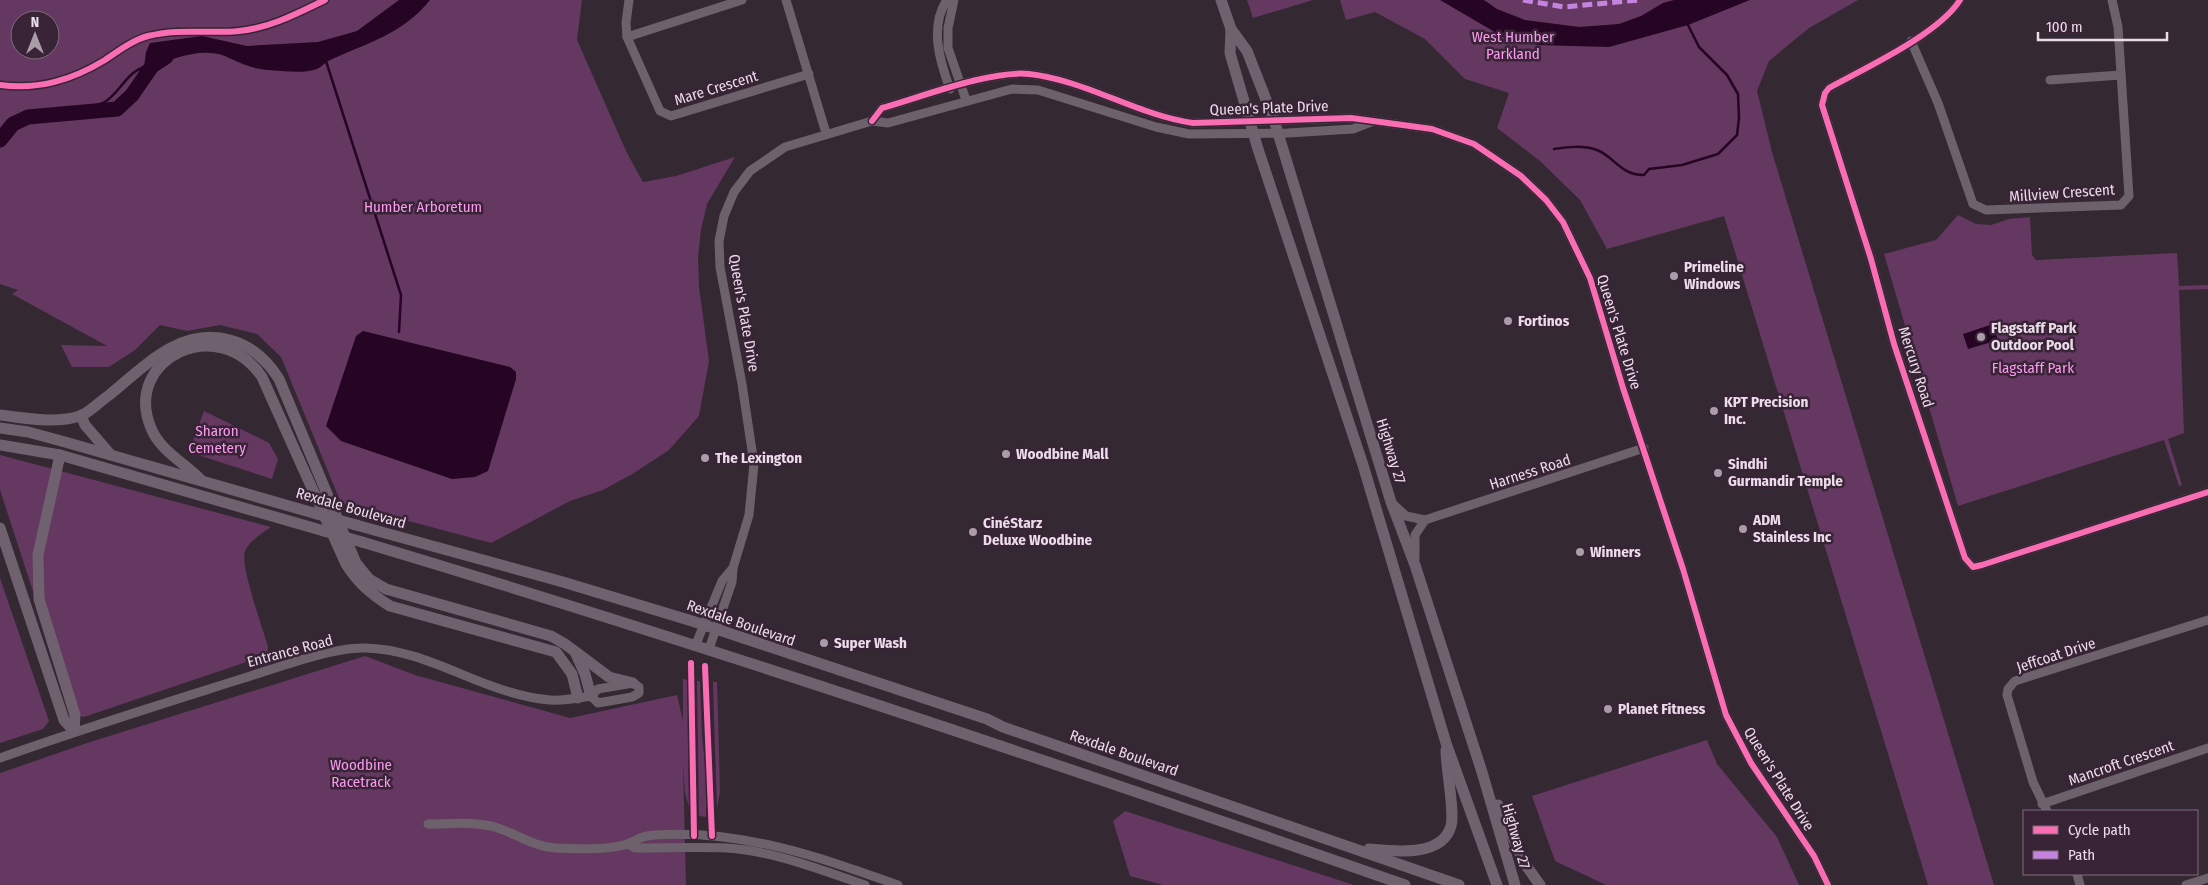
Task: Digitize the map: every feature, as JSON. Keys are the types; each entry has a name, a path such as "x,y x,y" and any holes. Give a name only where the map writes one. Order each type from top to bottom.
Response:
{"main road":[{"name":"Highway 27","path":"1221,0 1231,29 1247,51 1274,120 1391,502 1415,565 1482,772 1514,885"},
{"name":"Highway 27","path":"1231,29 1230,53 1250,121 1363,466 1446,743 1497,885"},
{"path":"0,415 40,419 81,416 169,348 182,342 203,338 224,338 238,342 262,357 279,379 356,563 369,579 386,589 415,599 550,636 609,677 633,683"},
{"path":"201,480 188,466 166,450 156,438 148,421 147,396 154,374 172,356 196,346 213,345 238,353 252,363 262,377 346,564 358,582 372,595 390,606 556,652 572,674 578,698"},
{"path":"81,416 85,425 111,455"},
{"name":"Rexdale Boulevard","path":"0,428 28,432 201,480 563,582 704,626 987,719 1003,727 1459,885"},
{"name":"Rexdale Boulevard","path":"0,445 60,456 324,530 556,600 696,644 1153,796 1405,885"},
{"path":"60,456 38,556 39,599 76,715 74,731"},
{"path":"0,528 64,720 74,731"},
{"path":"556,600 562,592 563,582"},
{"path":"576,654 585,674 591,696"},
{"path":"1351,847 1398,852 1421,850 1442,839 1451,826 1446,743"},
{"path":"1482,772 1525,864 1540,885"}],"street":[{"name":"Mare Crescent","path":"629,0 626,23 627,37 660,111 671,116 809,74"},
{"path":"627,37 742,0"},
{"path":"786,0 826,133"},
{"path":"947,0 940,15 937,42 950,89"},
{"path":"954,0 947,37 948,48 966,100"},
{"name":"Mercury Road","path":"1960,0 1937,24 1829,88 1825,93 1822,105 1870,259 1894,344 1965,558 1973,567 1982,565 2208,492"},
{"name":"Millview Crescent","path":"1911,41 1938,103 1974,204 1986,210 2121,205 2129,196 2118,26 2112,0"},
{"name":"Queen's Plate Drive","path":"872,121 882,108 1003,74 1029,74 1056,79 1172,120 1194,122 1351,118 1432,129 1474,144 1521,176 1546,200 1563,222 1590,278 1623,388 1683,569 1726,715 1751,763 1814,856 1828,885"},
{"path":"2050,80 2121,75"},
{"name":"Queen's Plate Drive","path":"709,649 732,582 733,568 751,507 754,464 742,384 720,267 719,241 724,216 734,192 750,171 786,147 826,133 872,121 888,122 1012,89 1038,90 1156,127 1189,134 1277,133 1353,129 1371,122"},
{"path":"1100,110 1104,97"},
{"name":"Harness Road","path":"1425,520 1644,448"},
{"path":"1391,502 1406,516 1425,520 1415,535 1415,565"},
{"name":"Queen's Plate Drive","path":"696,644 722,581 733,568"},
{"name":"Jeffcoat Drive","path":"2045,808 2008,695 2012,685 2016,681 2208,620"},
{"name":"Entrance Road","path":"0,758 74,731 285,665 363,648 394,650 510,691 550,700 591,696 598,689 633,683 637,684 640,690 632,697 598,703 591,696"},
{"name":"Mancroft Crescent","path":"2045,808 2208,748"},
{"path":"428,824 480,823 498,828 526,842 542,847 577,848 628,844 635,848 727,848 775,857 864,885"},
{"path":"628,844 635,838 656,835 724,836 745,839 809,855 898,885"},
{"path":"2186,885 2208,878"}],"green space":[{"name":"Humber Arboretum","path":"0,0 582,0 577,40 627,153 643,182 676,176 735,157 707,204 701,230 698,257 699,287 709,361 699,416 669,450 634,473 603,490 570,501 491,543 341,503 281,357 257,334 220,325 187,331 160,325 135,350 109,367 72,367 61,345 107,346 12,294 18,290 0,284"},
{"path":"1247,0 1313,0 1253,18"},
{"name":"West Humber Parkland","path":"1340,0 1858,0 1809,28 1769,61 1757,91 1772,152 1994,885 1928,885 1724,216 1607,249 1580,200 1540,161 1497,128 1509,93 1465,79 1425,39 1375,12 1346,20"},
{"name":"Flagstaff Park","path":"1958,215 1976,224 1991,225 2009,219 2030,217 2032,255 2036,260 2177,253 2179,286 2208,285 2208,289 2179,290 2184,433 2168,439 2182,485 2179,486 2164,440 1958,506 1884,254 1936,240"},
{"name":"Sharon Cemetery","path":"204,411 269,443 278,459 272,479 189,452"},
{"path":"0,455 271,527 250,544 245,551 244,559 268,647 267,655 84,717 73,714 0,490"},
{"path":"0,578 49,721 43,729 0,743"},
{"name":"Woodbine Racetrack","path":"365,656 415,675 570,718 677,695 683,721 683,679 688,680 689,807 685,793 683,763 686,885 0,885 0,773 87,743"},
{"path":"697,681 700,681 702,735 707,785 706,817 699,816"},
{"path":"713,682 717,682 720,792 717,808"},
{"path":"1707,740 1717,764 1777,837 1799,885 1606,885 1555,861 1532,796"},
{"path":"1125,811 1354,885 1163,885 1130,876 1113,821"}],"shaded area":[{"path":"399,0 430,0 419,12 396,29 311,71 293,72 261,69 245,65 225,56 207,53 187,55 151,69 144,67 146,52 150,43 202,36 247,46 318,42 357,31"},
{"path":"1440,0 1484,0 1497,9 1525,20 1579,27 1619,24 1641,16 1663,3 1674,0 1750,0 1688,25 1609,47 1538,45 1505,38"},
{"name":"Flagstaff Park Outdoor Pool","path":"1993,324 1998,340 1968,349 1963,334"},
{"path":"363,331 510,367 516,372 516,379 488,471 475,477 452,479 341,441 326,426 356,336"}],"waterway":[{"path":"1554,149 1570,147 1591,148 1603,153 1623,169 1644,175 1649,169 1682,165 1718,154 1737,135 1739,118 1738,94 1727,75 1699,47 1688,25"},
{"path":"0,140 13,124 28,117 117,109 132,95 152,66 166,57"},
{"path":"326,61 401,295 399,332"},
{"path":"0,131 26,116 89,107 103,103 111,98 132,74 144,67"}],"marked path":[{"path":"1523,0 1564,7 1639,0"}],"cycle path":[{"path":"0,85 28,86 55,82 93,67 131,43 148,36 171,32 228,32 262,27 325,0"},
{"path":"1960,0 1950,13 1919,38 1829,88 1825,93 1822,105 1871,259 1894,344 1965,558 1973,567 1982,565 2208,492"},
{"path":"872,121 882,108 936,91 995,76 1029,74 1070,83 1152,113 1193,123 1351,118 1432,129 1474,144 1521,176 1546,200 1563,222 1590,278 1623,388 1683,569 1726,715 1751,763 1814,856 1828,885"},
{"path":"691,663 694,836"},
{"path":"705,666 712,836"}],"place":[{"name":"Primeline Windows","path":"1674,276"},
{"name":"Fortinos","path":"1508,321"},
{"name":"Flagstaff Park Outdoor Pool","path":"1981,337"},
{"name":"KPT Precision Inc.","path":"1714,411"},
{"name":"Woodbine Mall","path":"1006,454"},
{"name":"The Lexington","path":"705,458"},
{"name":"Sindhi Gurmandir Temple","path":"1718,473"},
{"name":"ADM Stainless Inc","path":"1743,529"},
{"name":"CinéStarz Deluxe Woodbine","path":"973,532"},
{"name":"Winners","path":"1580,552"},
{"name":"Super Wash","path":"824,643"},
{"name":"Planet Fitness","path":"1608,709"}]}
